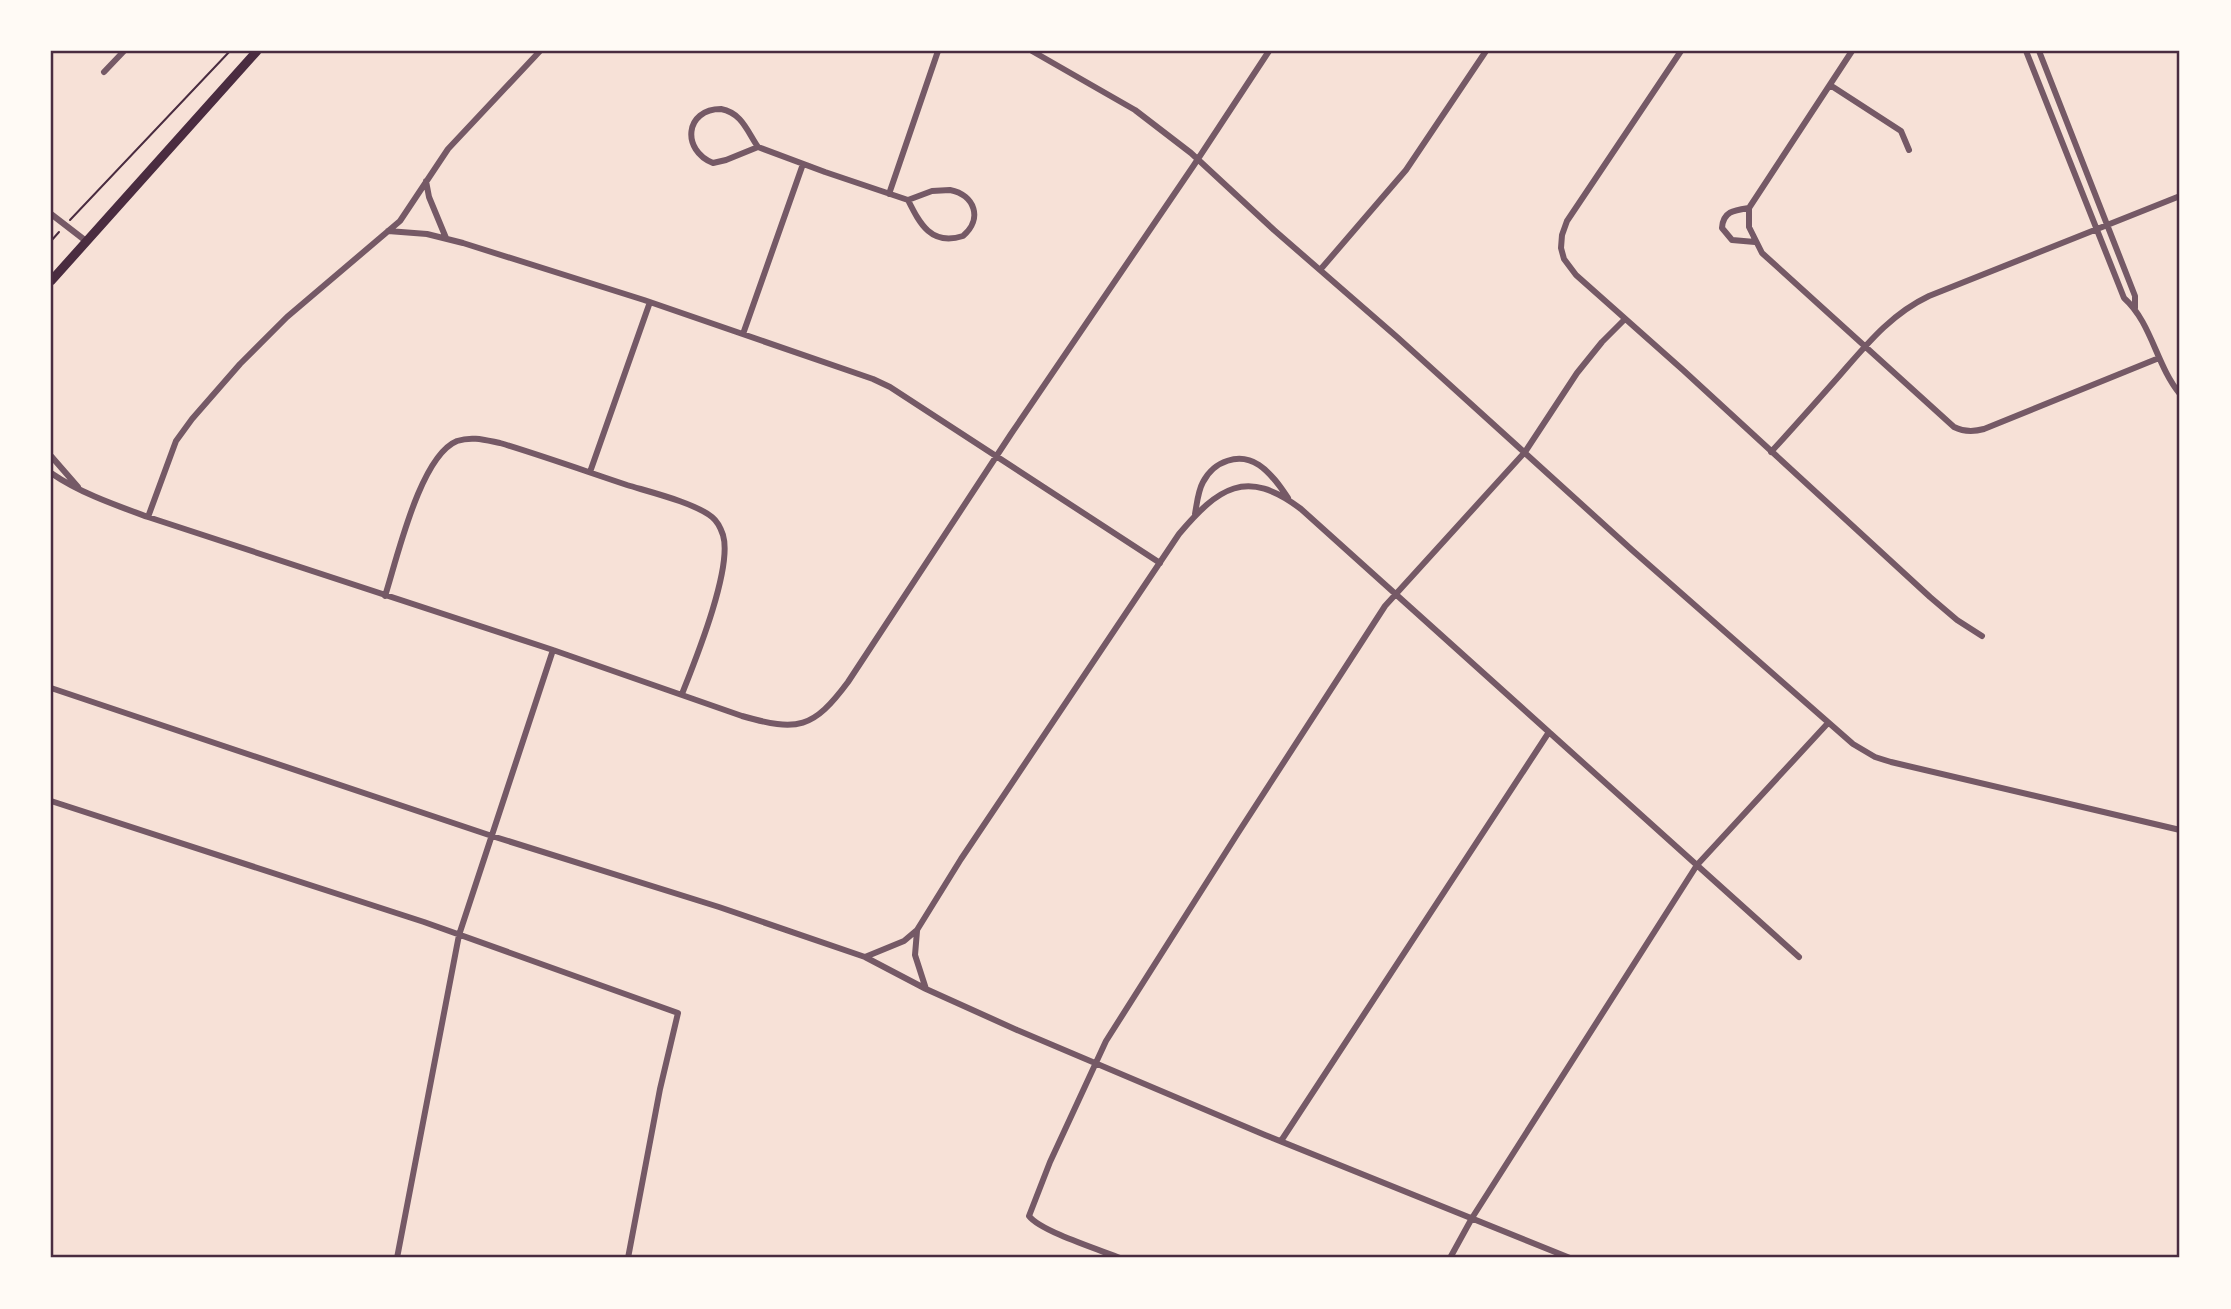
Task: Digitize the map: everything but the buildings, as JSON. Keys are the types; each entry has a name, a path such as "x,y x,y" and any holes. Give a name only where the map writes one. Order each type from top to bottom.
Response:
{"main road":[{"path":"51,281 257,51"}],"street":[{"path":"104,72 124,51"},
{"path":"148,517 176,440 192,419 240,364 287,317 400,221 448,149 540,51"},
{"path":"889,194 938,51"},
{"path":"1032,51 1135,110 1198,159 1274,230 1859,748 1883,760 2180,830"},
{"path":"51,473 79,489 148,517 553,650 742,716 794,725 820,715 848,682 1269,51"},
{"path":"1320,270 1406,170 1486,51"},
{"path":"1681,51 1571,214 1562,235 1563,257 1576,275 1624,320 1683,370 1930,597 1957,620 1982,636"},
{"path":"1852,51 1749,208 1749,227 1762,253 1954,426 1968,432 1993,425 2159,358"},
{"path":"2026,51 2124,298 2135,308 2168,376 2180,394"},
{"path":"2039,51 2109,225 2135,296 2135,308"},
{"path":"1830,85 1901,131 1909,150"},
{"path":"758,147 713,163 702,157 694,148 692,130 705,111 727,110 742,121 758,147 908,200 932,191 955,191 971,201 974,222 963,236 949,239 937,237 926,229 908,200"},
{"path":"743,334 803,164"},
{"path":"426,181 429,197 446,238"},
{"path":"1771,453 1865,346 1893,318 1916,302 2180,196"},
{"path":"1749,208 1729,212 1722,228 1735,242 1755,242"},
{"path":"51,214 86,241"},
{"path":"388,231 446,238 650,302 837,365 882,383 1160,563"},
{"path":"590,472 650,302"},
{"path":"1120,1258 1047,1229 1029,1216 1050,1162 1095,1063 1167,943 1385,606 1525,452 1577,373 1624,320"},
{"path":"385,596 413,508 428,471 449,445 478,438 590,472 704,512 715,519 723,533 726,552 724,564 708,624 682,694"},
{"path":"51,456 79,489"},
{"path":"1195,516 1202,484 1217,466 1233,459 1248,460 1260,466 1278,483 1290,501"},
{"path":"865,957 904,941 917,930 961,859 1179,534 1206,504 1224,492 1250,486 1264,488 1290,501 1799,957"},
{"path":"397,1258 460,935 553,650"},
{"path":"51,688 492,836 707,903 865,957 926,989 1095,1063 1570,1258"},
{"path":"1450,1258 1472,1218 1697,865 1828,723"},
{"path":"1281,1141 1549,732"},
{"path":"51,800 460,935 678,1013 660,1089 628,1258"},
{"path":"917,930 915,955 926,989"}],"path":[{"path":"51,242 230,51"}]}
